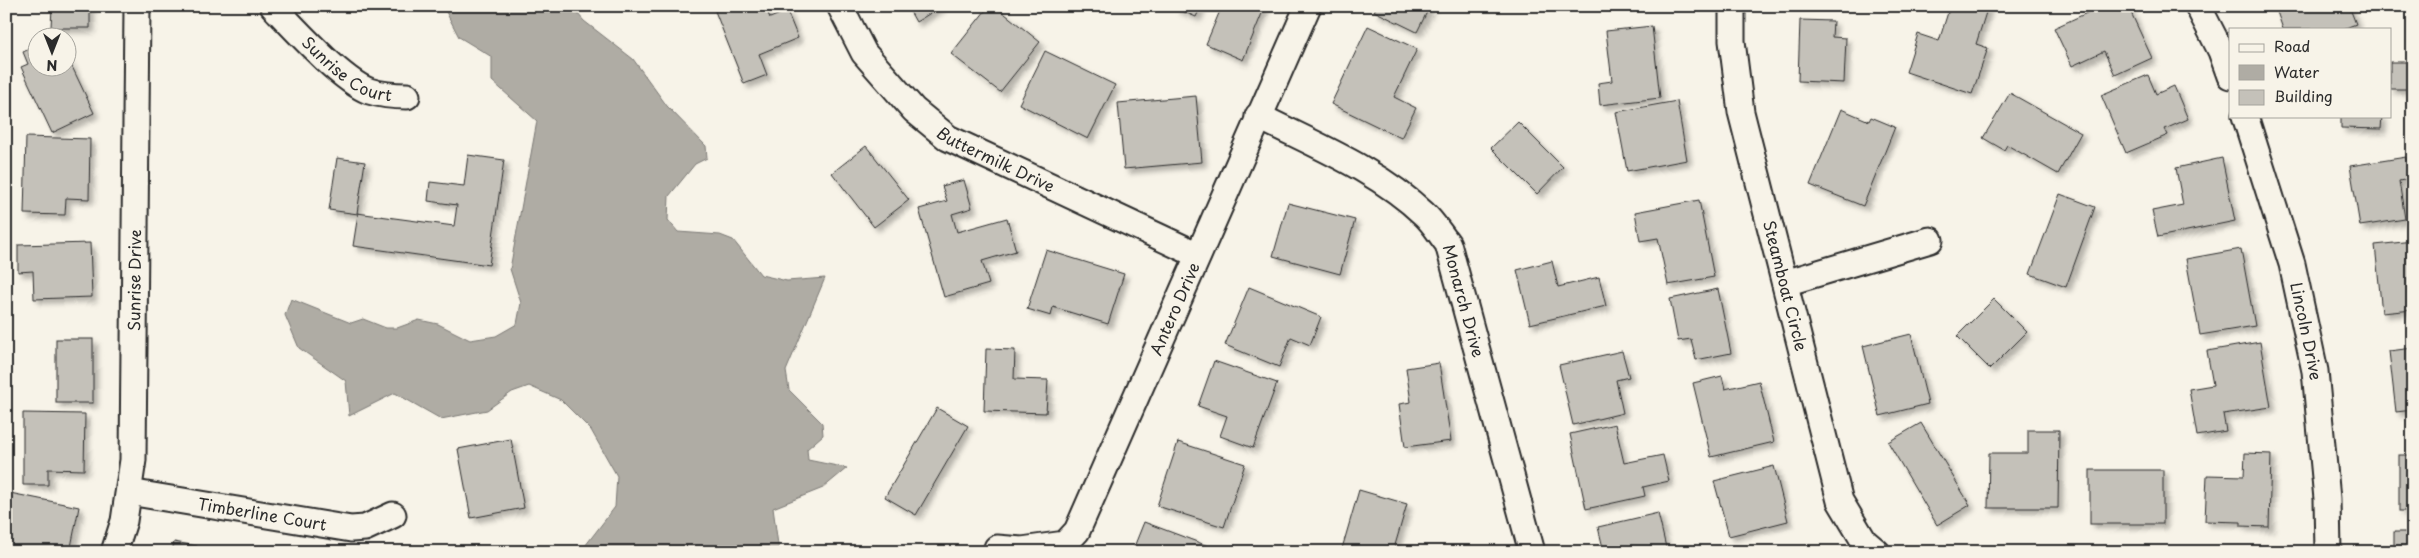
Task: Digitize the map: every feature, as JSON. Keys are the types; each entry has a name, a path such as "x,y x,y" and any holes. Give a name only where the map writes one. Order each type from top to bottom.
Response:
{"street":[{"name":"Sunrise Drive","path":"114,552 124,521 129,492 134,431 137,6"},
{"name":"Sunrise Court","path":"273,6 317,51 354,83 368,90 388,96 407,96"},
{"name":"Buttermilk Drive","path":"840,6 864,53 914,110 948,138 1198,255"},
{"name":"Antero Drive","path":"996,548 1022,550 1065,544 1077,532 1258,116 1308,6"},
{"name":"Steamboat Circle","path":"1732,6 1732,41 1741,112 1840,501 1864,541 1877,552"},
{"path":"2198,6 2221,51 2229,73"},
{"name":"Monarch Drive","path":"1258,116 1348,161 1387,184 1425,214 1448,244 1532,552"},
{"name":"Lincoln Drive","path":"2246,118 2292,264 2315,370 2327,499 2328,552"},
{"path":"1785,283 1930,240"},
{"name":"Timberline Court","path":"129,492 351,529 365,528 393,515"}],"water":[{"path":"443,6 571,6 584,21 633,59 667,106 706,146 707,158 695,164 669,196 668,220 678,232 720,235 733,240 761,275 787,281 825,278 786,371 789,390 822,423 823,435 807,449 808,460 847,468 823,488 773,508 779,552 583,552 582,550 615,507 617,476 591,430 561,400 529,386 512,392 487,410 441,419 395,393 349,416 346,381 299,348 285,315 291,299 351,323 363,319 386,328 397,328 419,320 438,324 470,340 496,336 517,324 521,303 510,269 537,121 492,81 492,57 459,37"}],"building":[{"path":"52,6 90,6 90,28 51,28"},
{"path":"713,6 765,6 770,18 787,11 798,38 759,54 767,75 744,84"},
{"path":"907,6 942,6 916,22"},
{"path":"989,6 995,6 1040,42 1000,92 951,54"},
{"path":"1175,6 1201,6 1196,17 1175,8"},
{"path":"1222,6 1265,6 1243,60 1206,44"},
{"path":"1377,6 1430,6 1417,32 1374,11"},
{"path":"1950,6 1988,6 1976,44 1988,48 1972,94 1906,72 1918,34 1939,41"},
{"path":"2102,6 2128,6 2152,58 2115,75 2104,51 2072,66 2054,28"},
{"path":"2275,6 2349,6 2356,24 2346,28 2283,28"},
{"path":"1800,20 1833,21 1832,37 1846,38 1844,83 1798,81"},
{"path":"1368,26 1417,49 1394,97 1416,108 1401,138 1331,104"},
{"path":"1652,26 1660,98 1600,105 1598,83 1612,81 1606,31"},
{"path":"28,50 28,64 23,52"},
{"path":"1045,51 1115,85 1088,139 1019,104"},
{"path":"2392,62 2408,62 2408,89 2392,89"},
{"path":"28,64 28,78 77,78 94,113 52,133 21,67"},
{"path":"2148,75 2156,94 2174,86 2188,119 2165,129 2168,135 2126,153 2101,95"},
{"path":"2010,93 2081,133 2058,174 2007,145 2004,150 1983,138"},
{"path":"1196,96 1202,162 1124,169 1118,103"},
{"path":"1677,101 1687,160 1627,171 1616,112"},
{"path":"1841,109 1869,121 1871,117 1895,127 1863,206 1810,185"},
{"path":"2341,118 2382,118 2381,129 2341,128"},
{"path":"1518,122 1563,167 1537,194 1491,148"},
{"path":"26,137 90,139 89,199 66,198 65,215 24,214"},
{"path":"866,146 909,200 874,227 832,173"},
{"path":"468,155 504,160 489,265 353,246 358,214 329,210 337,158 365,162 357,213 454,226 457,205 428,201 430,182 464,186"},
{"path":"2406,157 2409,179 2399,181 2405,219 2360,226 2350,166"},
{"path":"2222,158 2235,221 2158,237 2152,211 2183,205 2176,168"},
{"path":"964,180 972,208 952,214 957,232 1007,218 1016,251 982,261 989,284 944,297 919,209 947,201 942,186"},
{"path":"2060,194 2095,207 2066,287 2030,274"},
{"path":"1699,200 1714,277 1668,285 1658,238 1640,241 1635,212"},
{"path":"1288,203 1355,220 1340,274 1273,256"},
{"path":"2413,241 2413,310 2382,313 2375,245"},
{"path":"90,243 92,297 34,299 33,271 18,272 18,245"},
{"path":"2241,249 2255,326 2200,335 2186,259"},
{"path":"1046,250 1124,274 1108,324 1053,307 1051,316 1027,309"},
{"path":"1552,261 1558,287 1599,277 1606,306 1530,324 1517,270"},
{"path":"1249,287 1321,317 1310,345 1291,337 1279,367 1225,345"},
{"path":"1718,289 1731,353 1696,360 1691,339 1678,341 1670,299"},
{"path":"1994,299 2027,332 1990,369 1957,336"},
{"path":"1911,334 1928,404 1880,416 1863,346"},
{"path":"56,339 93,339 93,403 56,403"},
{"path":"2260,342 2271,407 2223,414 2226,431 2197,436 2189,389 2213,385 2207,351"},
{"path":"2413,348 2413,410 2396,412 2389,351"},
{"path":"986,349 1015,350 1014,379 1048,380 1046,413 984,411"},
{"path":"1622,351 1629,377 1616,380 1623,413 1573,425 1559,365"},
{"path":"1214,361 1277,383 1253,448 1220,436 1227,416 1198,406"},
{"path":"1439,363 1451,441 1405,447 1399,404 1411,402 1406,368"},
{"path":"1722,376 1725,389 1759,381 1774,442 1711,457 1693,383"},
{"path":"937,408 968,426 916,515 885,497"},
{"path":"23,413 85,414 84,470 48,469 48,485 23,485"},
{"path":"1921,423 1970,505 1937,525 1888,442"},
{"path":"1615,424 1624,463 1663,455 1669,481 1643,487 1645,496 1586,509 1570,434"},
{"path":"2028,430 2059,430 2058,508 1988,508 1989,453 2028,453"},
{"path":"511,439 524,508 471,518 458,449"},
{"path":"1178,442 1245,464 1224,527 1157,506"},
{"path":"2245,453 2271,454 2269,527 2241,526 2241,522 2205,521 2207,475 2244,476"},
{"path":"2399,455 2413,455 2413,511 2399,511"},
{"path":"1774,466 1788,521 1729,536 1714,481"},
{"path":"2090,470 2163,470 2163,524 2090,524"},
{"path":"1359,490 1407,504 1393,552 1341,552"},
{"path":"10,493 79,507 70,552 6,552 11,527 6,526"},
{"path":"1658,513 1667,552 1604,552 1598,527"},
{"path":"1144,522 1208,546 1206,552 1132,552"},
{"path":"2394,532 2413,532 2413,552 2394,552"},
{"path":"174,542 197,546 196,552 172,552"},
{"path":"857,549 905,551 905,552 856,552"}]}
